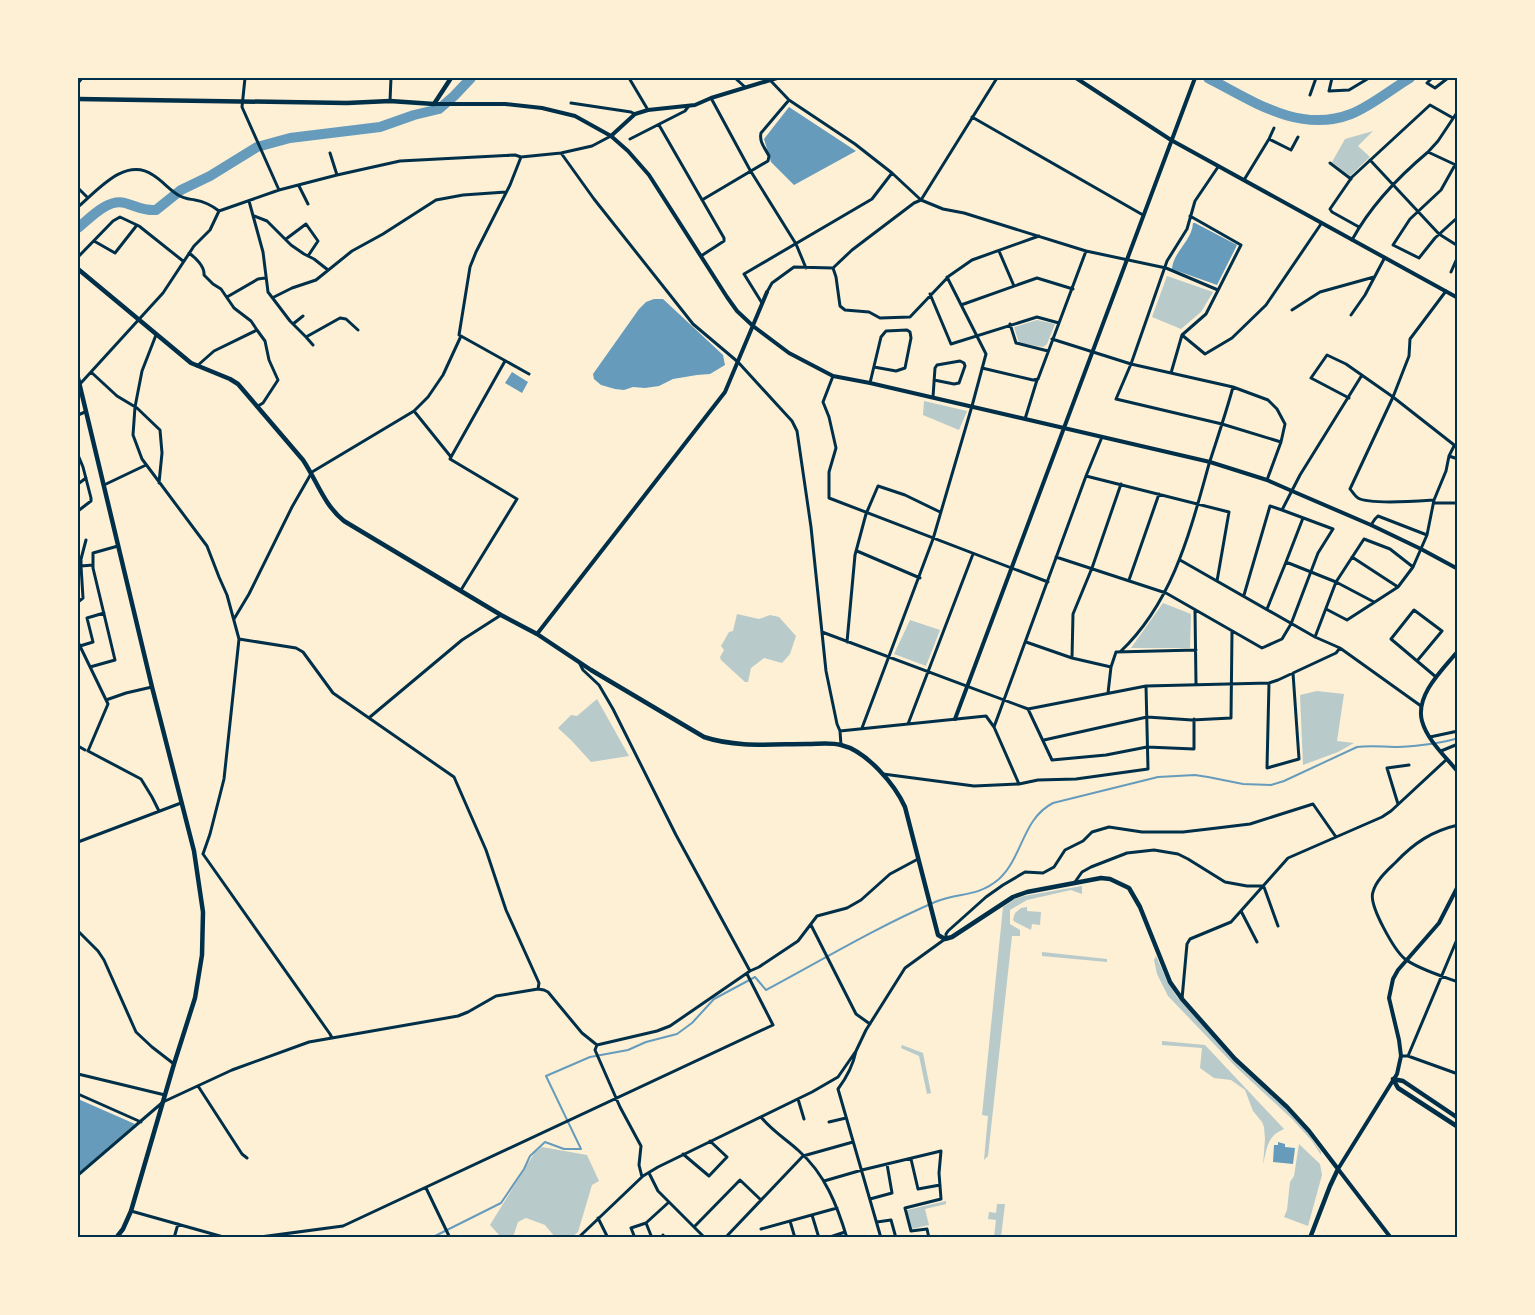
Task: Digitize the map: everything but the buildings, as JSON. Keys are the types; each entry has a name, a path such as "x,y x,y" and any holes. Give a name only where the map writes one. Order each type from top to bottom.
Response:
{"main road":[{"path":"78,99 243,103 390,101 437,104 451,78"},
{"path":"78,269 197,367 230,379 238,384 290,443 312,472 327,503 344,521 501,615 537,634 579,662 697,733 714,740 741,744 841,745 857,752 872,763 900,797 905,808 938,935 946,939 1013,897 1027,892 1101,878 1129,888 1146,920 1170,982 1182,999 1242,1065 1287,1107 1309,1131 1338,1169 1310,1238"},
{"path":"78,378 152,687 195,855 203,912 202,955 195,998 131,1211 123,1229 116,1238"},
{"path":"1458,1118 1404,1080 1394,1079 1398,1088 1458,1127"}],"street":[{"path":"78,83 82,78"},
{"path":"245,78 242,107 279,190"},
{"path":"390,101 391,78"},
{"path":"629,78 648,110"},
{"path":"735,78 745,88"},
{"path":"78,207 106,182 120,174 139,169 153,175 179,196 197,200 219,211 279,190 337,175 410,160 515,155 521,157 560,153 592,146 611,136 634,114 648,110 688,107 777,78"},
{"path":"537,634 725,392 766,292 772,284 794,267 833,268 852,250 921,200 997,78"},
{"path":"1076,78 1171,140 1320,224 1458,298"},
{"path":"955,719 1062,428 1195,78"},
{"path":"1310,95 1316,78"},
{"path":"1332,78 1329,91 1349,90 1369,78"},
{"path":"1432,78 1427,83 1435,88 1448,78"},
{"path":"770,80 789,100 855,144 892,173 921,200 942,209 964,213 1086,251 1166,268 1218,290"},
{"path":"711,98 750,170 796,244 806,268"},
{"path":"702,200 768,161 770,156 762,144 761,133 789,100"},
{"path":"571,103 588,104 634,114"},
{"path":"437,104 505,104 542,108 575,116 611,136 628,151 649,175 727,297 738,311 753,326 789,353 833,376 933,397 1210,462 1267,480 1371,525 1422,549 1458,569"},
{"path":"1359,227 1330,209 1351,179 1430,106 1453,118"},
{"path":"630,139 685,111 688,107"},
{"path":"1352,240 1368,213 1393,184 1428,152 1458,110"},
{"path":"972,117 1143,215"},
{"path":"659,125 724,240 701,256"},
{"path":"1244,181 1274,128"},
{"path":"1269,139 1291,150 1298,138"},
{"path":"1428,152 1456,166 1440,190 1402,229 1393,245 1419,258 1439,234 1458,217"},
{"path":"560,153 693,324 738,362 792,421 797,431 811,528 826,671 840,732 841,745"},
{"path":"330,154 337,175"},
{"path":"234,619 249,594 292,507 312,472 414,411 428,397 443,375 461,336 470,267 521,157"},
{"path":"1370,160 1439,234 1458,246"},
{"path":"1330,163 1351,179"},
{"path":"1218,167 1199,194 1187,229 1167,261 1131,364 1116,399 1222,424 1281,442"},
{"path":"762,303 744,274 872,199 892,173"},
{"path":"299,186 308,204"},
{"path":"78,188 88,198"},
{"path":"274,297 292,288 316,280 352,251 383,234 436,200 463,195 506,192"},
{"path":"249,201 263,252 268,292 312,345"},
{"path":"79,384 163,293 183,261 210,230 219,211"},
{"path":"253,216 266,221 291,245 314,258 328,270"},
{"path":"1171,373 1182,335 1206,314 1241,245 1190,216"},
{"path":"78,257 118,218 137,225 183,261"},
{"path":"286,239 306,224 318,241 308,256"},
{"path":"1182,335 1206,354 1232,338 1266,305 1320,224"},
{"path":"94,241 115,253 137,225"},
{"path":"833,268 840,306 845,310 869,312 880,318 910,317 947,277 972,260 1039,236"},
{"path":"999,251 1014,286"},
{"path":"1025,419 1037,380 1086,251"},
{"path":"189,253 203,267 204,275 221,289 234,308 246,317 265,341 269,360 278,380 263,403 258,406"},
{"path":"1451,272 1458,256"},
{"path":"1351,315 1365,295 1384,258"},
{"path":"862,728 920,578 933,539 986,354 947,277"},
{"path":"1292,310 1320,292 1374,277"},
{"path":"228,297 258,279 265,278"},
{"path":"961,305 1037,278 1073,289"},
{"path":"1446,291 1410,339 1409,356 1393,396 1350,489 1358,498 1378,502 1434,501 1458,503"},
{"path":"930,294 951,344 1037,317 1059,322"},
{"path":"293,324 303,316"},
{"path":"306,337 340,318 346,319 358,330"},
{"path":"1010,324 1016,343 1048,351"},
{"path":"197,367 214,351 257,330"},
{"path":"870,383 874,367 883,334 893,331 907,330 910,332 911,338 905,368 896,371 874,367"},
{"path":"156,335 142,371 135,407 133,435 142,459 207,546 225,588 239,639 224,779 203,854"},
{"path":"461,336 530,374"},
{"path":"1052,339 1131,364 1234,387 1268,400 1277,409 1285,424 1281,442 1267,480"},
{"path":"1326,609 1347,620 1398,587 1413,567 1427,535 1434,501 1446,471 1449,456 1456,447 1393,396 1346,364 1327,355 1311,378 1349,398"},
{"path":"451,457 504,361"},
{"path":"933,397 934,380 935,368 937,365 960,361 964,363 959,383 954,384 934,380"},
{"path":"982,368 1037,380"},
{"path":"91,372 117,396 147,416 161,432 162,453 159,483"},
{"path":"1282,510 1300,475 1362,375"},
{"path":"833,376 823,402 829,417 836,448 829,472 829,498 1048,582"},
{"path":"1120,652 1136,637 1166,593 1180,560 1199,504 1234,387"},
{"path":"414,411 451,457 450,459 517,499 460,590"},
{"path":"78,416 85,412"},
{"path":"994,727 1102,437"},
{"path":"78,456 86,478 91,501 78,510"},
{"path":"1449,456 1458,459"},
{"path":"103,486 146,465"},
{"path":"1086,476 1230,512 1217,581"},
{"path":"78,484 86,478"},
{"path":"1072,658 1073,614 1092,568 1121,484"},
{"path":"847,642 857,550 866,513 878,486 905,495 940,512"},
{"path":"1129,580 1159,494"},
{"path":"1056,557 1166,593 1262,648 1282,639 1291,624 1318,553 1333,529 1270,506 1244,595"},
{"path":"1371,525 1378,516 1427,535"},
{"path":"1267,609 1304,518"},
{"path":"1314,637 1336,582 1364,539 1390,549 1413,567"},
{"path":"78,602 83,598 81,559 86,540"},
{"path":"90,667 116,660 93,565 93,553 118,546"},
{"path":"857,550 920,578"},
{"path":"908,724 973,554"},
{"path":"1352,556 1398,587"},
{"path":"1180,560 1244,595 1314,637 1340,648 1421,706"},
{"path":"1286,562 1336,582 1374,602"},
{"path":"81,566 93,565"},
{"path":"1195,610 1196,684"},
{"path":"1417,661 1442,631 1414,610 1391,639 1437,678"},
{"path":"80,646 93,642 88,618 104,613"},
{"path":"370,717 462,640 501,615"},
{"path":"1044,740 1147,717 1194,720 1232,718 1232,631"},
{"path":"822,632 1028,709 1146,686 1268,683 1336,653 1340,648"},
{"path":"239,639 296,648 303,652 333,693 454,777 486,850 506,910 539,983 538,989"},
{"path":"78,642 108,704 88,751 141,779 159,811"},
{"path":"1026,642 1072,658 1111,667"},
{"path":"1108,693 1111,667 1116,652 1196,650"},
{"path":"1458,651 1428,688 1421,706 1422,721 1431,738 1458,772"},
{"path":"252,1238 343,1226 773,1025 749,974 613,709 599,685 583,670 579,662"},
{"path":"1268,683 1267,768 1298,759 1293,673"},
{"path":"882,774 974,786 1019,784 1038,780 1076,779 1148,769 1146,686"},
{"path":"106,700 152,687"},
{"path":"1028,709 1052,760 1106,755 1147,747 1194,749 1194,720"},
{"path":"840,732 862,728 986,716 994,727 1019,784"},
{"path":"1431,738 1458,731"},
{"path":"1440,751 1458,744"},
{"path":"78,746 85,750"},
{"path":"1182,999 1187,944 1190,939 1231,922 1288,858 1382,818 1447,759"},
{"path":"1398,804 1388,768 1409,765"},
{"path":"78,842 181,803"},
{"path":"578,1238 642,1177 683,1154 823,1087 838,1077 856,1051 870,1024 905,968 946,939 948,931 986,897 1026,872 1043,873 1054,867 1060,856 1070,846 1082,841 1092,832 1109,827 1142,832 1183,832 1250,824 1313,804 1336,837"},
{"path":"1458,825 1434,832 1416,842 1383,875 1373,889 1372,902 1375,911 1406,960 1458,982"},
{"path":"1075,883 1082,872 1091,867 1128,853 1148,850 1178,854 1225,882 1247,886 1263,886"},
{"path":"195,855 203,854"},
{"path":"203,854 332,1038"},
{"path":"78,1175 163,1102 232,1070 287,1048 332,1038 458,1016 496,996 538,989 548,992 582,1034 597,1045 658,1031 670,1026 798,941 817,916 847,908 861,900 890,874 918,859"},
{"path":"1263,886 1278,926"},
{"path":"1391,1238 1338,1169 1397,1074 1400,1040 1389,998 1394,979 1406,960 1439,923 1458,886"},
{"path":"1240,912 1257,942"},
{"path":"811,924 856,1014 870,1024"},
{"path":"78,931 98,951 104,960 136,1032 152,1048 174,1064"},
{"path":"1408,1056 1458,937"},
{"path":"597,1045 595,1051 616,1100 640,1146 639,1165 642,1177"},
{"path":"856,1051 847,1076 838,1089 881,1238"},
{"path":"1400,1056 1408,1056 1458,1074"},
{"path":"78,1074 165,1095"},
{"path":"198,1086 242,1154 247,1158"},
{"path":"78,1094 140,1122"},
{"path":"798,1099 804,1119"},
{"path":"761,1117 775,1132 804,1156 824,1181 837,1208 847,1238"},
{"path":"830,1122 846,1118"},
{"path":"683,1154 709,1176 727,1157 710,1141"},
{"path":"725,1238 804,1156 853,1142"},
{"path":"824,1181 941,1151 938,1173 941,1199 905,1208 911,1231 927,1229 929,1238"},
{"path":"911,1159 918,1189 940,1185"},
{"path":"870,1199 892,1193 887,1164"},
{"path":"649,1173 658,1191 705,1238"},
{"path":"694,1227 740,1180 761,1200"},
{"path":"426,1188 450,1238"},
{"path":"635,1238 631,1228 646,1223 669,1202"},
{"path":"761,1229 837,1208"},
{"path":"131,1211 227,1238"},
{"path":"812,1215 819,1238"},
{"path":"598,1218 607,1236 606,1238"},
{"path":"877,1222 891,1220 896,1238"},
{"path":"790,1221 795,1238"},
{"path":"646,1223 652,1238"},
{"path":"174,1238 178,1224"},
{"path":"827,1238 846,1232"}],"shaded area":[{"path":"1373,131 1358,146 1370,157 1350,176 1332,162 1345,139"},
{"path":"1167,276 1213,292 1201,312 1181,329 1152,317"},
{"path":"1037,320 1055,324 1047,344 1043,347 1019,343 1014,327"},
{"path":"924,401 967,411 959,430 923,415"},
{"path":"1163,603 1191,614 1190,648 1131,648"},
{"path":"737,614 759,619 770,615 779,617 796,636 790,654 782,663 764,658 751,668 748,682 745,682 720,657 724,650 721,646 729,632 733,631"},
{"path":"910,620 940,630 926,666 894,654"},
{"path":"1317,691 1344,694 1337,741 1354,743 1338,752 1303,765 1300,695"},
{"path":"597,699 629,756 591,762 558,728 571,715 577,716"},
{"path":"1082,886 1082,894 1071,890 1027,900 1010,910 1010,924 1020,930 1020,936 1012,936 988,1156 984,1160 988,1116 982,1115 1003,907 1015,899 1024,896"},
{"path":"1027,907 1027,911 1041,912 1040,925 1032,924 1031,930 1013,920 1015,913 1021,908"},
{"path":"1042,952 1107,959 1107,962 1042,956"},
{"path":"1156,956 1167,981 1177,997 1240,1067 1280,1103 1307,1132 1321,1152 1321,1155 1312,1141 1293,1120 1236,1067 1168,996 1157,974 1154,960"},
{"path":"1162,1041 1205,1045 1284,1129 1271,1139 1263,1165 1264,1127 1253,1111 1245,1090 1231,1080 1214,1078 1200,1068 1202,1048 1162,1045"},
{"path":"902,1045 923,1053 931,1093 927,1094 919,1056 901,1048"},
{"path":"1299,1144 1320,1164 1322,1175 1308,1226 1284,1217 1287,1210 1290,1182 1294,1176"},
{"path":"542,1147 587,1155 599,1181 592,1185 578,1232 572,1237 555,1237 545,1225 526,1218 518,1222 513,1237 501,1237 490,1225 535,1152"},
{"path":"946,1201 946,1204 925,1209 929,1225 911,1229 907,1210"},
{"path":"997,1204 1005,1204 1001,1237 994,1237 996,1220 988,1219 989,1212 996,1213"}],"water":[{"path":"789,107 856,151 794,185 771,162 764,139"},
{"path":"1193,223 1237,245 1217,285 1172,269 1176,257 1192,229"},
{"path":"654,299 663,299 723,355 725,365 710,374 673,379 659,386 633,387 624,390 601,385 594,379 593,374 639,309 646,302"},
{"path":"512,372 528,382 522,393 505,383"},
{"path":"78,1099 135,1124 78,1173"},
{"path":"1278,1142 1285,1144 1285,1147 1295,1148 1293,1164 1273,1162 1274,1145 1278,1145"}],"waterway":[{"path":"78,228 94,214 112,203 119,202 144,209 156,210 181,190 210,176 257,147 290,138 380,127 414,115 439,109 471,78"},
{"path":"1208,78 1259,105 1277,112 1313,120 1332,119 1358,111 1410,78"},
{"path":"431,1238 501,1203 524,1169 530,1156 545,1142 564,1149 581,1149 546,1076 590,1057 628,1050 646,1042 677,1034 692,1023 714,999 755,977 766,990 913,912 943,899 975,892 991,885 1007,870 1035,819 1053,803 1158,777 1195,775 1243,784 1271,785 1284,781 1357,747 1413,746 1458,738"}]}
